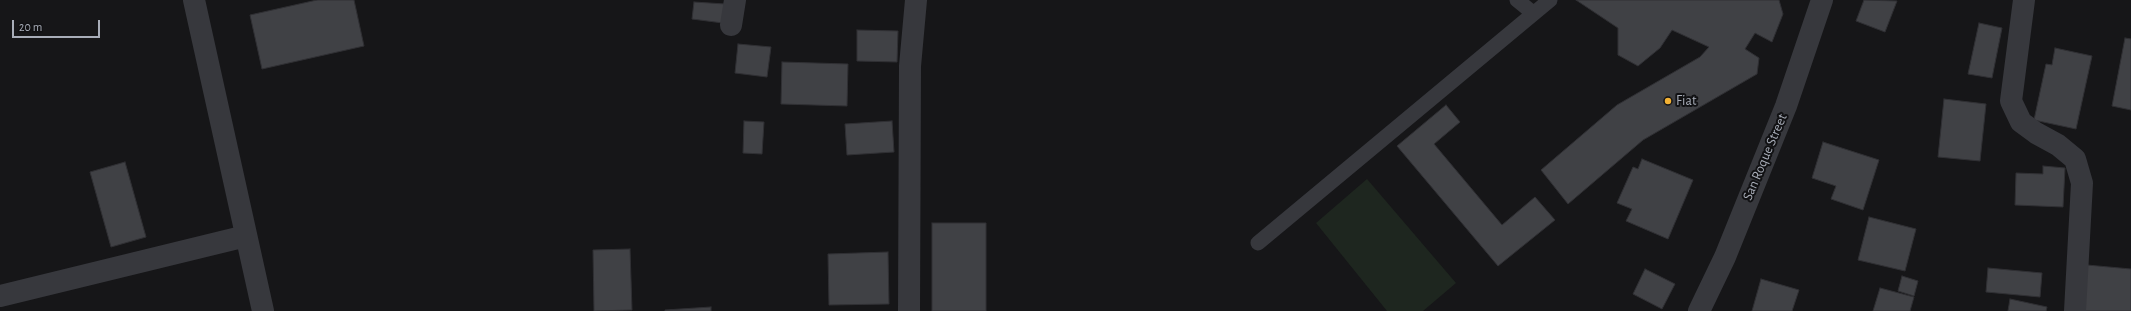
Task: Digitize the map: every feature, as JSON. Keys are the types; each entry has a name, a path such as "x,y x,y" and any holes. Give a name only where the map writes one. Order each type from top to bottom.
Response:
{"street":[{"path":"194,0 263,311"},
{"path":"731,25 736,0"},
{"path":"909,311 910,66 916,0"},
{"name":"San Roque Street","path":"1699,311 1725,256 1786,106 1822,0"},
{"path":"2024,0 2011,101 2021,122 2036,133 2058,145 2075,159 2082,182 2075,311"},
{"path":"0,296 246,236"}],"lane":[{"path":"1517,0 1533,13"},
{"path":"1258,243 1550,0"}],"shaded area":[{"path":"1367,179 1456,283 1423,311 1387,311 1316,223"}],"building":[{"path":"317,0 354,0 364,46 262,69 250,15"},
{"name":"Fiat","path":"1576,0 1779,0 1783,14 1772,42 1755,33 1745,49 1759,58 1757,74 1643,140 1568,204 1541,170 1617,105 1700,57 1709,47 1672,30 1660,48 1638,66 1618,55 1618,28"},
{"path":"1864,0 1897,1 1885,32 1856,21"},
{"path":"694,2 725,4 723,23 692,19"},
{"path":"1979,23 2002,28 1992,78 1968,74"},
{"path":"857,30 898,31 897,62 857,61"},
{"path":"2125,38 2131,39 2131,110 2112,106"},
{"path":"738,44 771,47 767,77 735,73"},
{"path":"2055,48 2092,56 2076,129 2034,120 2046,64 2052,65"},
{"path":"782,62 848,64 847,106 781,104"},
{"path":"1944,99 1986,104 1980,161 1938,157"},
{"path":"1446,105 1460,122 1434,144 1502,225 1535,197 1555,220 1498,266 1397,146"},
{"path":"744,121 764,122 762,154 743,153"},
{"path":"892,121 894,152 847,155 845,124"},
{"path":"1823,142 1879,160 1863,210 1831,199 1836,186 1812,178"},
{"path":"1642,159 1693,180 1668,239 1626,221 1632,209 1617,203 1633,167 1638,169"},
{"path":"125,162 146,237 111,247 90,172"},
{"path":"2043,166 2065,168 2063,207 2015,205 2016,173 2043,174"},
{"path":"1869,217 1916,229 1905,271 1858,260"},
{"path":"932,223 986,223 986,311 932,311"},
{"path":"630,249 632,310 594,311 593,250"},
{"path":"888,252 889,304 829,305 828,254"},
{"path":"2087,265 2131,269 2131,311 2083,311"},
{"path":"1988,268 2042,273 2040,297 1986,292"},
{"path":"1645,269 1675,284 1662,309 1633,294"},
{"path":"1902,276 1918,281 1914,296 1898,291"},
{"path":"1761,279 1799,290 1792,311 1752,311"},
{"path":"1880,288 1914,297 1910,311 1873,311"},
{"path":"2010,299 2047,307 2046,311 2008,311"},
{"path":"711,307 711,311 665,311 665,310"}],"place":[{"name":"Fiat","path":"1668,101"}]}
